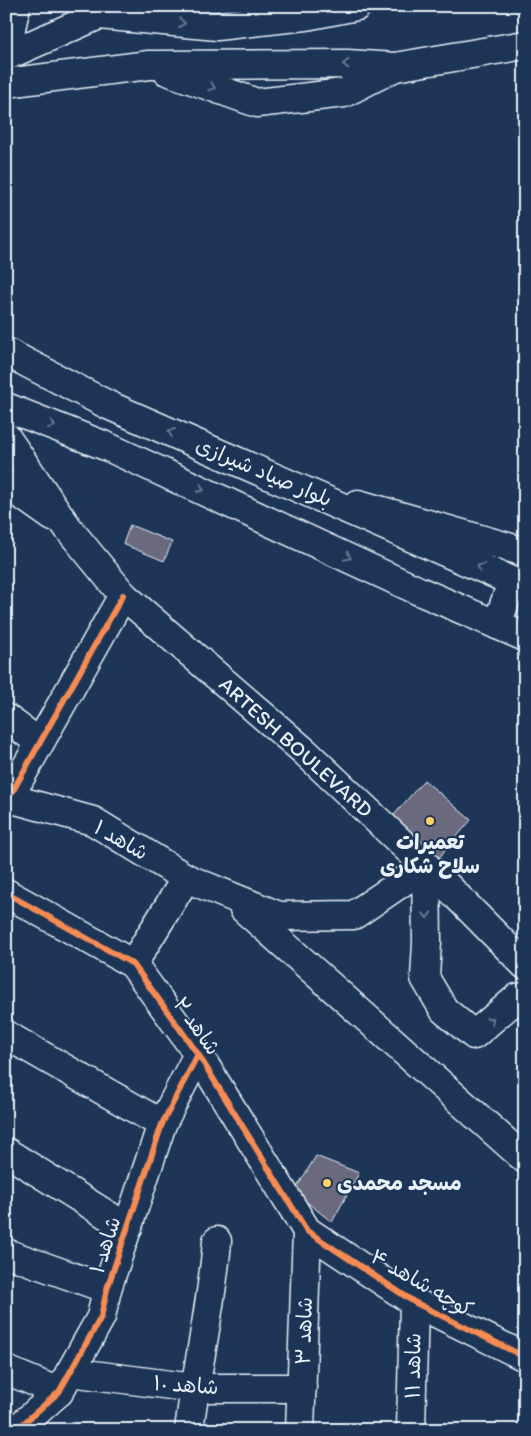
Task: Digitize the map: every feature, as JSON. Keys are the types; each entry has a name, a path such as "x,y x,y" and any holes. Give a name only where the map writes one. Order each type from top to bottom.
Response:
{"street":[{"path":"6,50 16,6"},
{"path":"6,56 104,10 146,6"},
{"path":"104,10 217,26 306,16 357,6"},
{"path":"6,83 149,65 347,64 395,67 525,45"},
{"path":"149,65 257,103 344,93 395,67"},
{"name":"بلوار صیاد شیرازی","path":"6,352 108,405 303,488 518,584"},
{"name":"بلوار صیاد شیرازی","path":"6,407 108,447 419,591 525,637"},
{"path":"6,437 68,528"},
{"path":"6,484 68,528"},
{"path":"286,528 303,488 525,552"},
{"name":"ARTESH BOULEVARD","path":"68,528 123,595 304,751 426,866 525,965"},
{"path":"497,625 518,584 525,557"},
{"path":"8,800 123,595"},
{"path":"6,718 39,742"},
{"name":"شاهد ۱","path":"8,800 93,822 186,878 278,916 354,915 426,866"},
{"path":"426,866 427,942 425,978 444,1010 474,1035 517,998 525,997"},
{"path":"133,964 186,878"},
{"name":"شاهد ۲","path":"6,893 133,964 198,1054 307,1231"},
{"name":"شاهد ۱","path":"228,895 525,1159"},
{"path":"6,1035 162,1124"},
{"name":"شاهد ۱","path":"16,1430 65,1382 101,1317 107,1289 162,1124 198,1054"},
{"path":"6,1152 128,1228"},
{"name":"کوچه شاهد ۴","path":"307,1231 414,1302 525,1356"},
{"name":"شاهد ۳","path":"300,1430 307,1231"},
{"path":"189,1430 194,1388 214,1281 217,1241"},
{"path":"6,1253 107,1289"},
{"name":"شاهد ۱۱","path":"411,1430 414,1302"},
{"name":"شاهد ۱۰","path":"6,1370 65,1382 194,1388 302,1388"}],"building":[{"path":"130,525 172,542 164,561 123,544"},
{"name":"تعمیرات سلاح شکاری","path":"424,780 471,820 436,861 389,821"},
{"name":"مسجد محمدی","path":"316,1156 359,1173 332,1222 294,1192"}],"cycle path":[{"path":"6,803 123,595"},
{"path":"6,893 133,964 198,1054 307,1231 414,1302 525,1357"},
{"path":"16,1430 59,1392 101,1317 107,1289 162,1124 198,1054"}],"place":[{"name":"تعمیرات سلاح شکاری","path":"430,821"},
{"name":"مسجد محمدی","path":"327,1183"}]}
